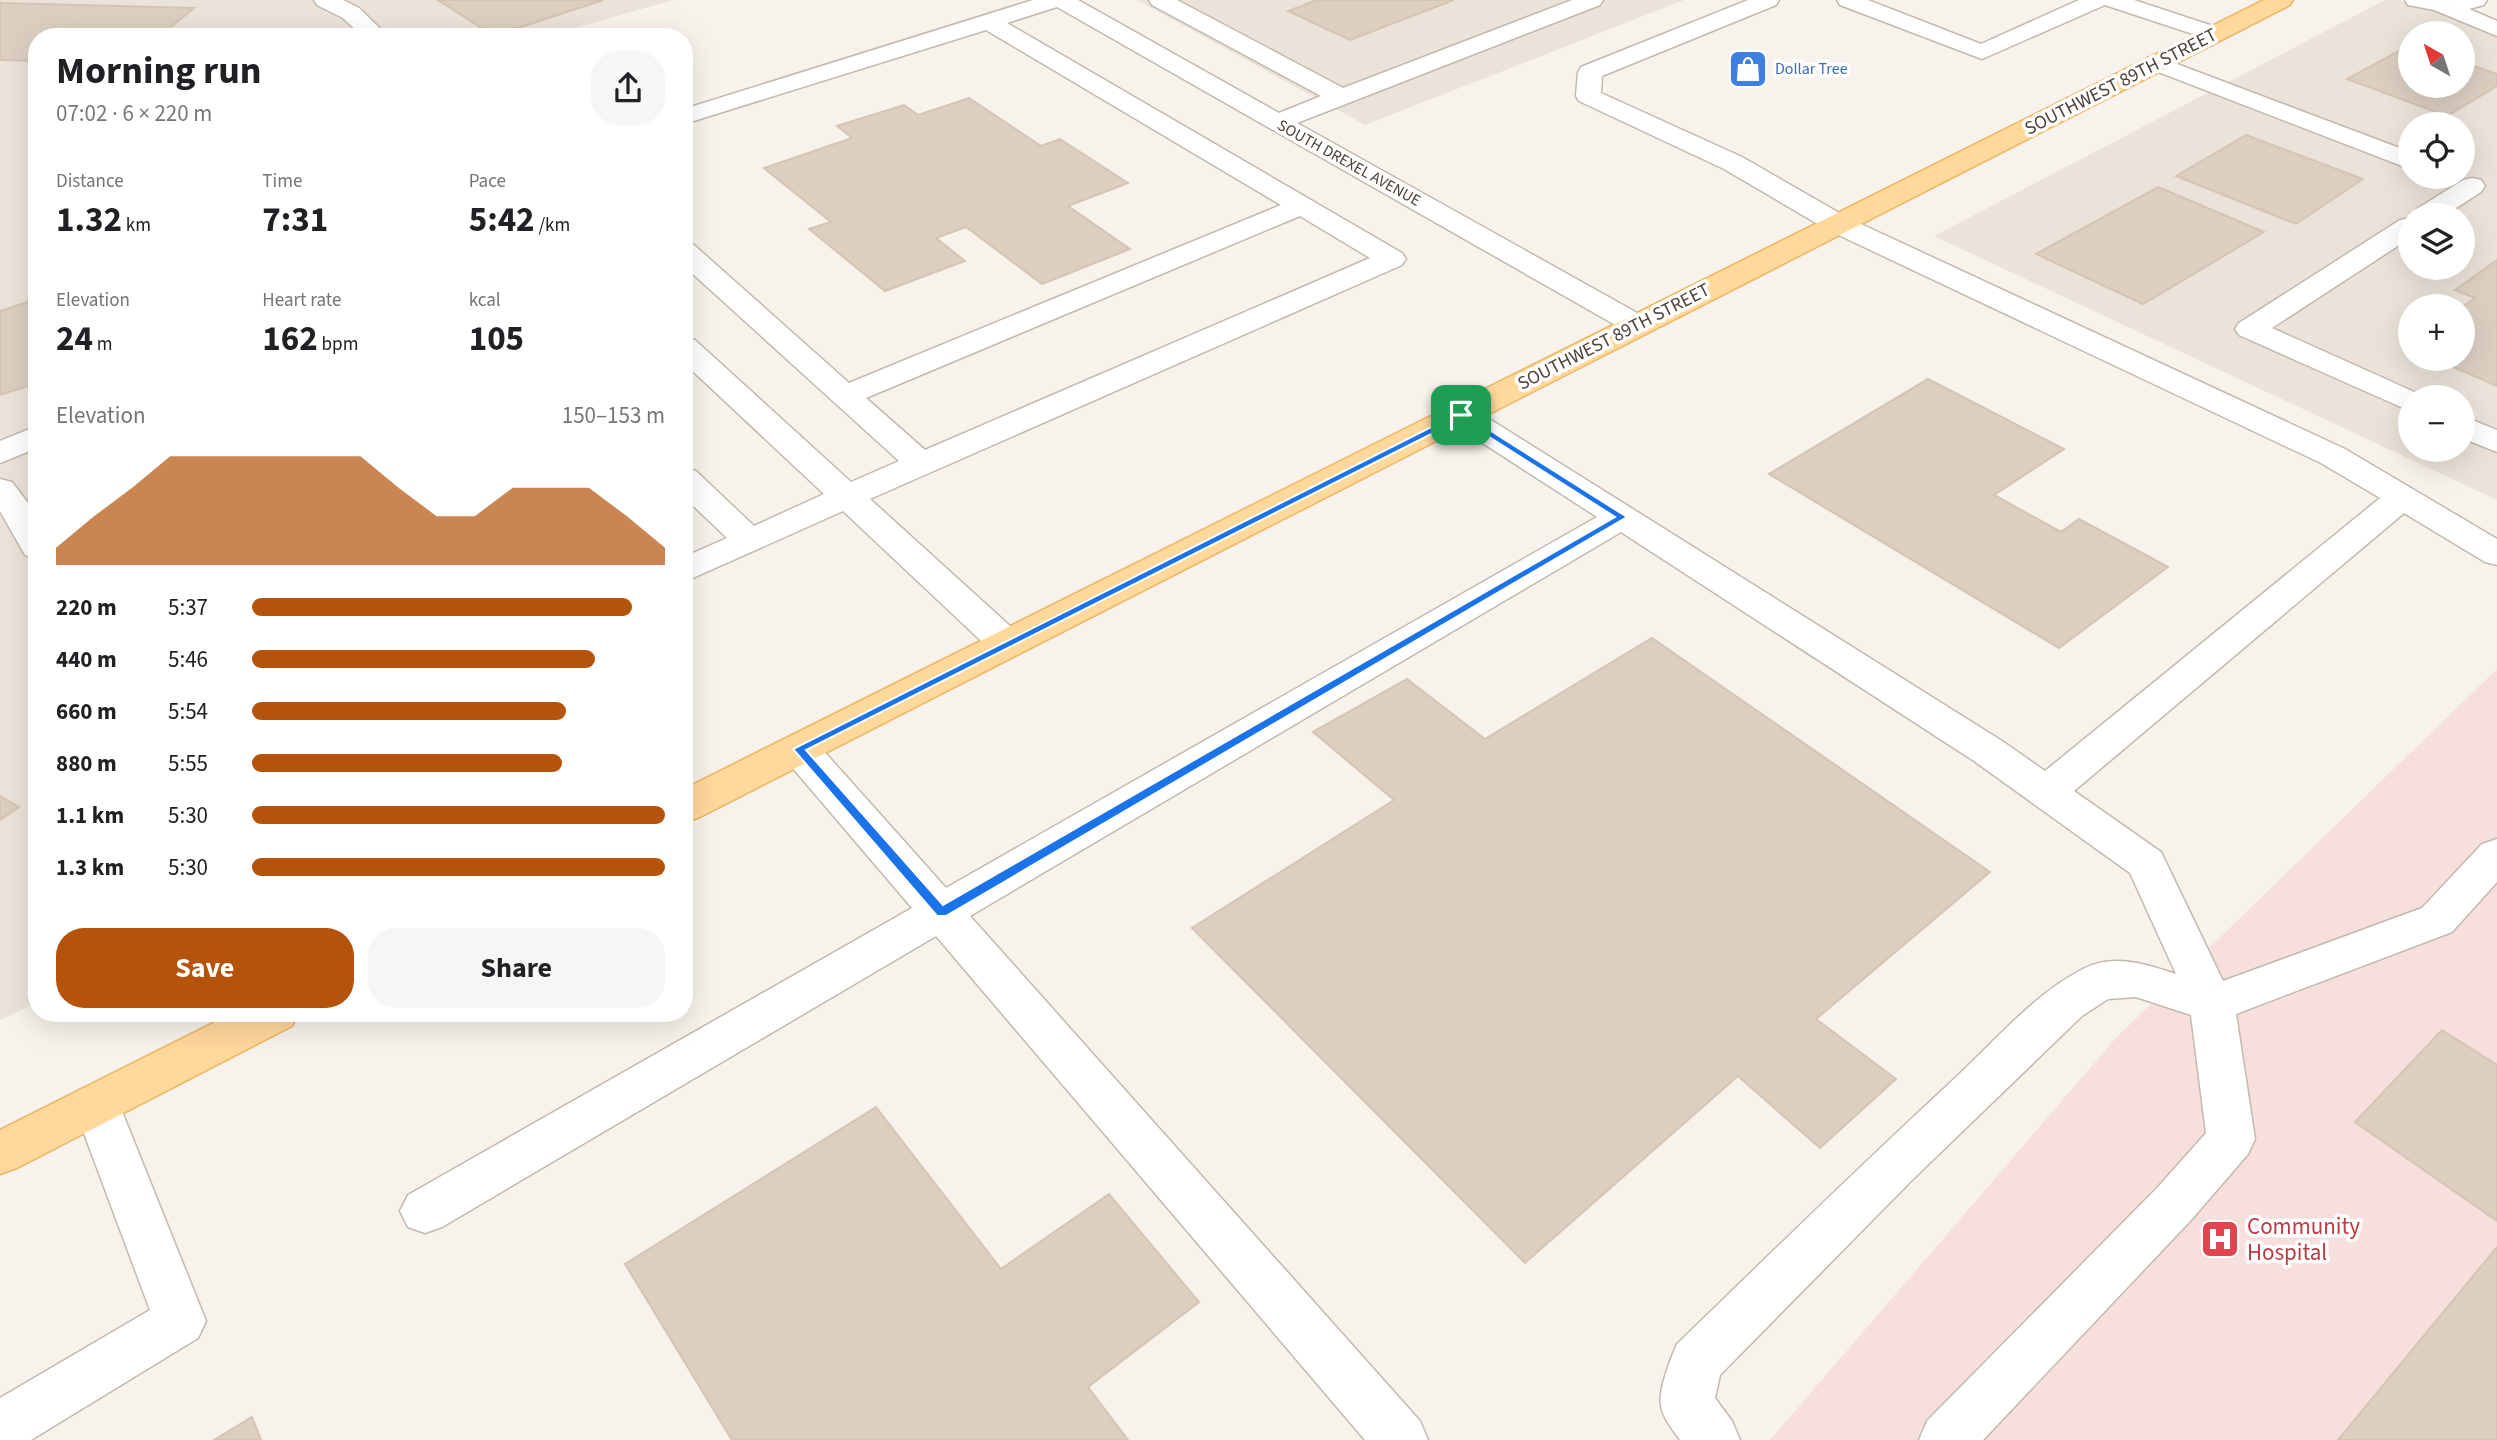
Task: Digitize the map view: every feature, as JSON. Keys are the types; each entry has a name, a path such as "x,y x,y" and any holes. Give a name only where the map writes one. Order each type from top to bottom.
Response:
{"main road":[{"name":"SOUTHWEST 89TH STREET","path":"693,802 2282,0"},
{"path":"0,1153 258,1022"}],"street":[{"path":"325,0 351,13 367,28"},
{"path":"693,114 1058,0"},
{"name":"SOUTH DREXEL AVENUE","path":"1058,0 1637,325"},
{"path":"1160,0 1341,97"},
{"path":"1277,122 1591,0"},
{"path":"1768,0 1590,72 1588,96 1733,163 1838,224 2333,456 2497,554"},
{"path":"1849,0 1982,51 2098,0"},
{"path":"2112,0 2214,34"},
{"path":"2416,0 2442,6 2497,29"},
{"path":"2442,6 2464,5 2476,0"},
{"path":"693,567 847,496 1392,260 988,22"},
{"path":"2156,63 2398,156"},
{"path":"2445,203 2467,189"},
{"path":"845,396 1301,206"},
{"path":"2398,234 2250,329 2398,397"},
{"path":"693,259 921,464"},
{"path":"693,364 847,496 1007,643"},
{"path":"1461,415 1988,751 2146,863 2211,1004 2231,1139 2175,1202 1945,1440"},
{"path":"2475,432 2497,442"},
{"path":"0,453 28,440"},
{"path":"693,487 750,541"},
{"path":"0,489 17,510 28,530"},
{"path":"2047,792 2402,497"},
{"path":"425,1211 1622,517"},
{"path":"799,749 1401,1440"},
{"path":"1713,1440 1687,1404 1696,1362 1895,1165 2066,1003 2101,981 2136,979 2211,1004 2437,920 2497,855"},
{"path":"0,1428 180,1321 96,1104"}],"shaded area":[{"path":"0,0 673,0 575,28 28,28 28,1007 0,1020"},
{"path":"1137,0 1684,0 1365,125"},
{"path":"2385,0 2400,0 2464,21 2398,21 2398,98 2475,98 2475,25 2497,32 2497,500 2416,462 2475,462 2475,385 2398,385 2398,454 1934,236"},
{"name":"Community Hospital","path":"2497,669 2497,1440 1770,1440 2115,1039"}],"building":[{"path":"438,0 603,0 518,28 482,28"},
{"path":"1317,0 1454,0 1350,40 1288,11"},
{"path":"0,3 194,8 170,28 28,28 28,61 0,60"},
{"path":"2398,51 2398,98 2347,79"},
{"path":"2475,66 2497,74 2497,86 2454,112 2436,112 2398,98 2475,98"},
{"path":"969,98 1041,146 1060,139 1128,183 1068,206 1130,249 1042,284 966,227 936,238 965,261 885,291 809,229 831,222 764,168 852,138 837,126 904,105 918,115"},
{"path":"2246,135 2363,179 2296,224 2176,176"},
{"path":"2158,187 2264,232 2143,304 2036,254"},
{"path":"2497,260 2497,386 2463,371 2475,371 2475,294 2455,290 2469,280 2475,280 2475,276"},
{"path":"28,302 28,386 0,395 0,311"},
{"path":"1928,379 2064,449 1994,495 2061,532 2079,519 2168,567 2059,648 1769,474"},
{"path":"1652,638 1990,872 1816,1019 1896,1079 1820,1148 1738,1076 1525,1263 1192,928 1394,800 1313,732 1407,679 1485,739"},
{"path":"0,796 19,807 0,820"},
{"path":"2442,1030 2497,1065 2497,1221 2355,1122"},
{"path":"876,1107 1001,1269 1109,1194 1199,1302 1088,1387 1128,1440 732,1440 625,1264"},
{"path":"2497,1247 2497,1440 2338,1440"},
{"path":"252,1417 261,1440 214,1440"}],"place":[{"name":"Dollar Tree","path":"1748,69"},
{"name":"Community Hospital","path":"2220,1239"}],"route":[{"path":"1461,415 1622,517 941,912 799,749 1007,643 1461,415"}]}
